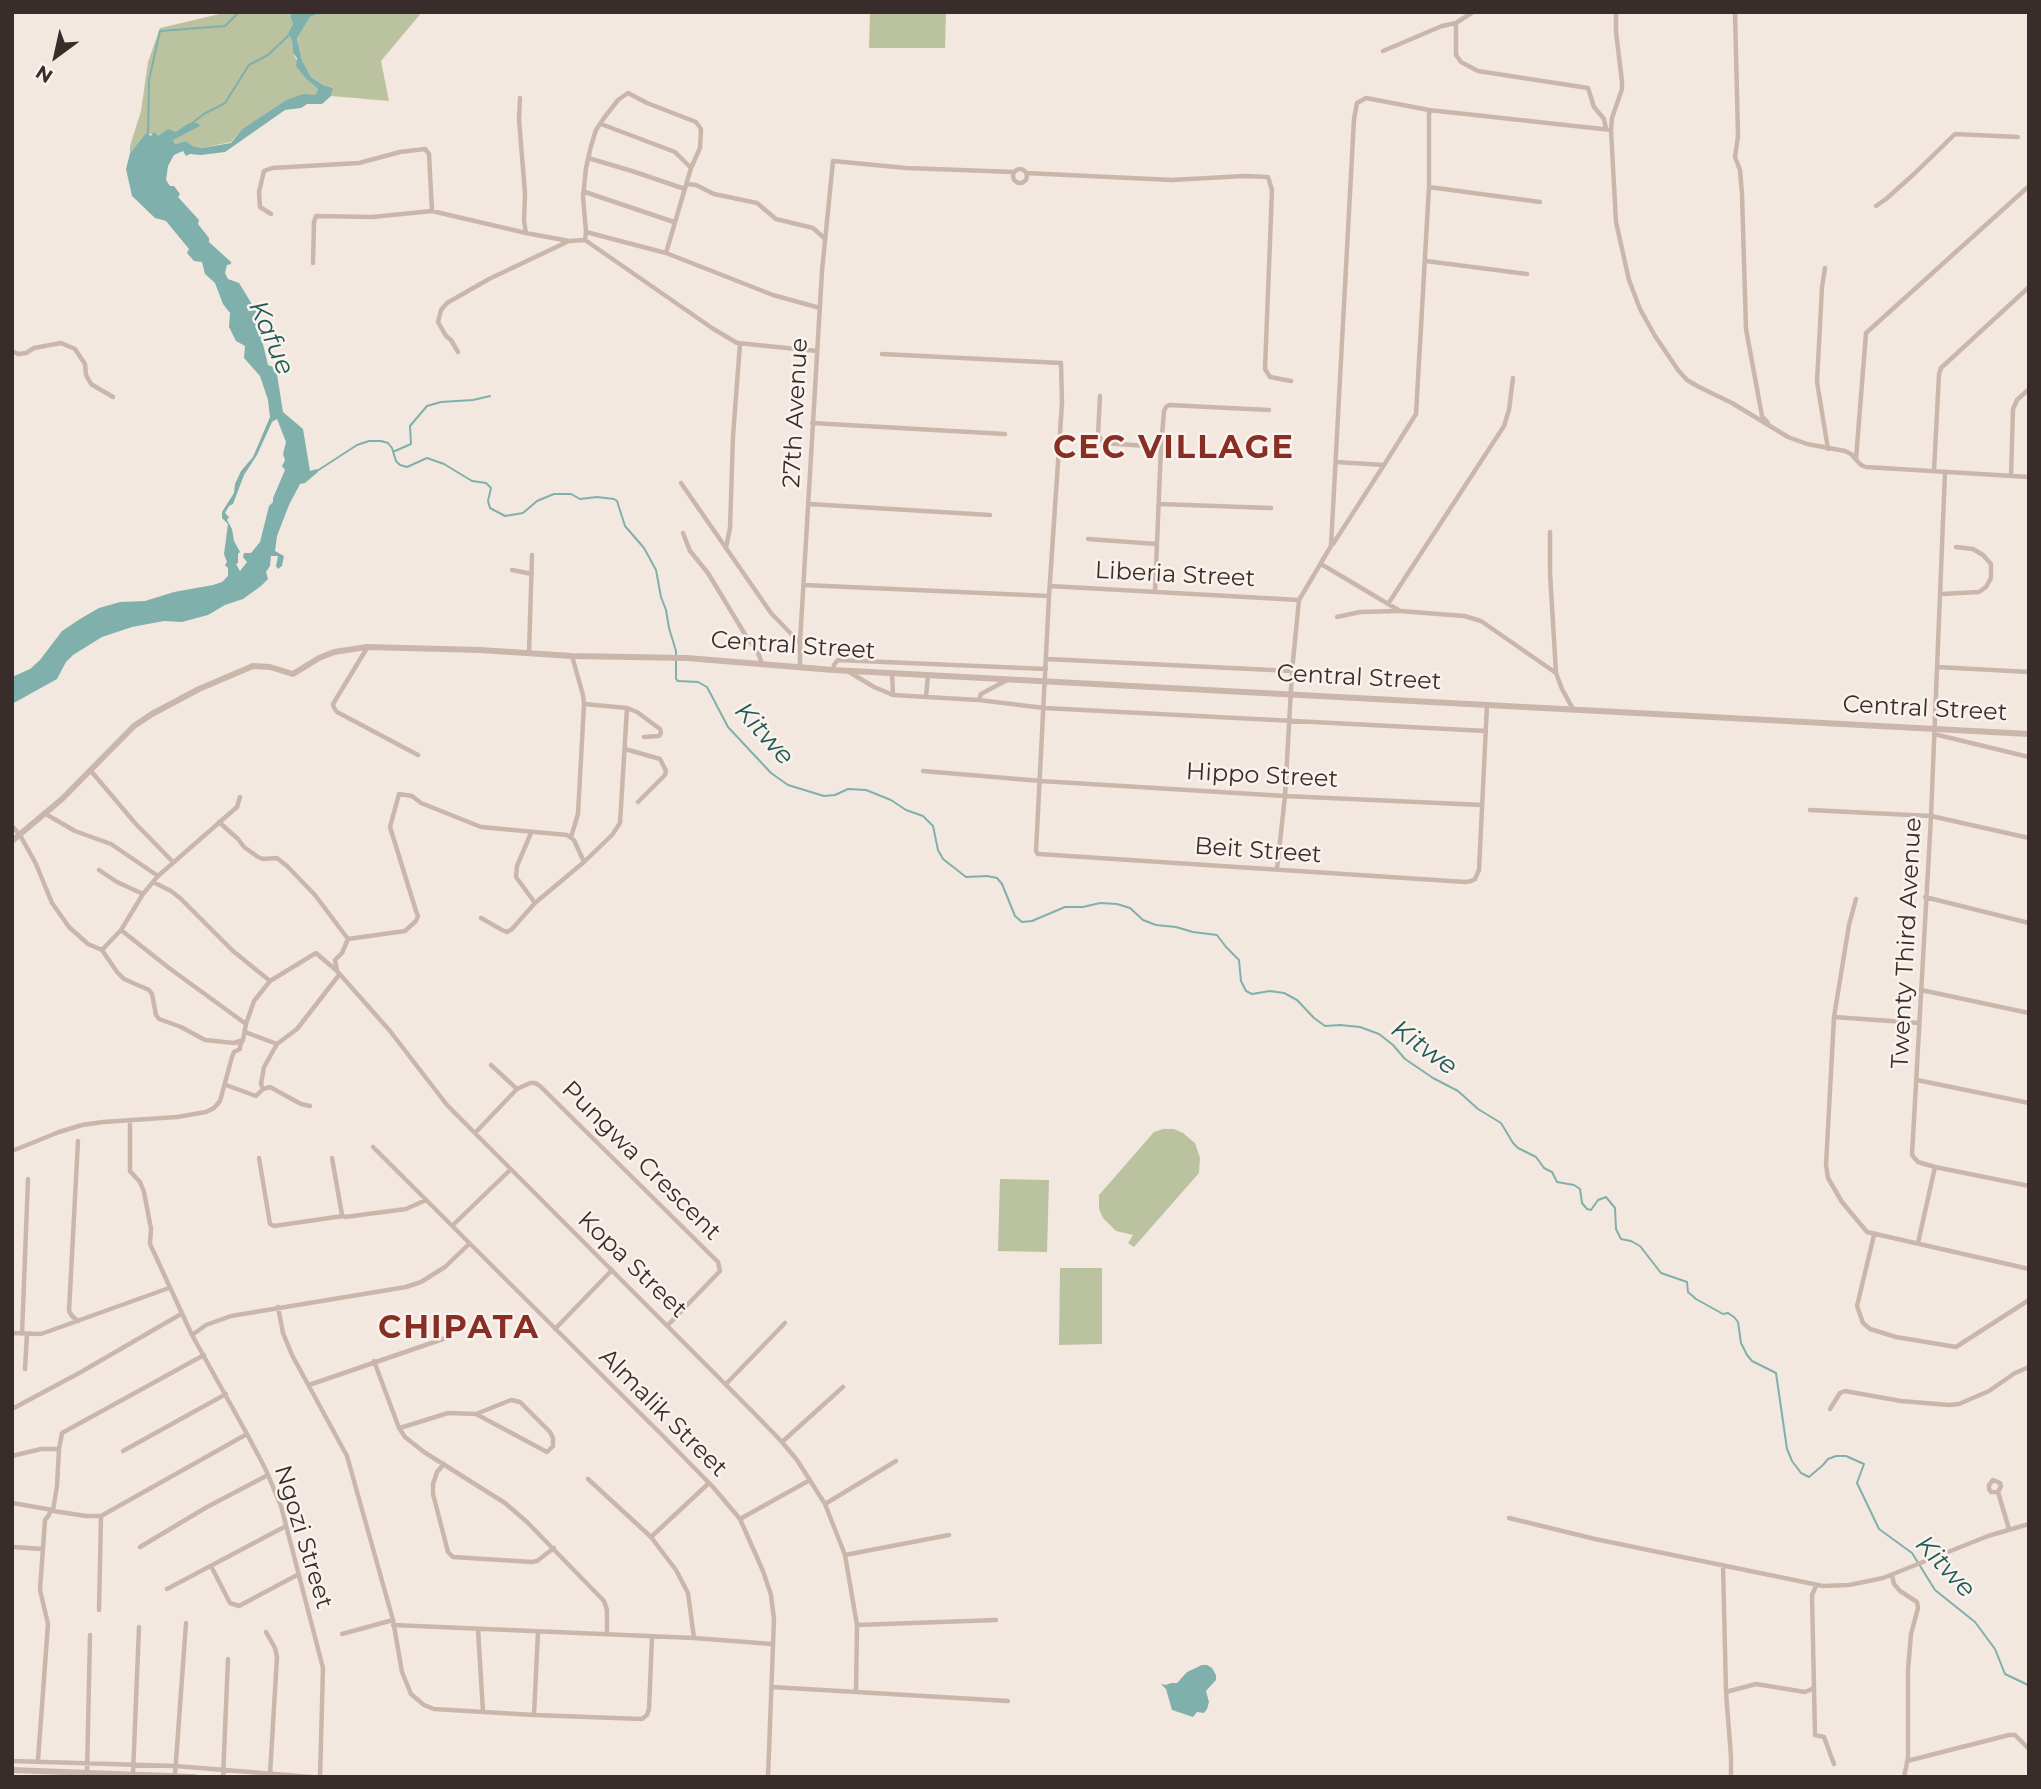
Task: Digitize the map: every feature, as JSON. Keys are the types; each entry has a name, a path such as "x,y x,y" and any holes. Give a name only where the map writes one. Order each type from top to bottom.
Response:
{"street":[{"path":"1383,51 1442,26 1456,23 1473,12"},
{"path":"1608,129 1622,89 1616,12"},
{"path":"1735,12 1738,136 1735,157 1740,170 1742,194 1746,329 1762,416 1773,429"},
{"path":"1456,23 1456,55 1461,62 1478,71 1588,88 1594,107 1608,129 1616,222 1629,279 1640,309 1655,336 1687,380 1788,437 1851,454 1866,467 2029,477"},
{"path":"585,240 583,205 588,158 596,130 618,100 628,93 696,122 701,129 700,148 691,168 666,253"},
{"path":"520,98 526,233"},
{"path":"1331,546 1357,103 1366,99 1429,110 1595,130 1608,129"},
{"path":"1276,870 1285,796 1298,600 1416,414 1426,261 1429,110"},
{"path":"601,124 674,152 691,168"},
{"path":"1876,206 1886,200 1955,134 2018,137"},
{"path":"271,214 260,206 259,192 264,171 359,163 400,152 425,149 429,154 432,211"},
{"path":"588,158 685,187 696,185 714,194 757,203 776,219 813,228 825,238"},
{"name":"27th Avenue","path":"800,667 812,424 833,161 906,168 1014,172"},
{"path":"1026,173 1026,180 1019,183 1013,179 1014,172 1020,169 1026,173 1172,180 1268,177 1272,190 1265,369 1270,377 1292,380"},
{"path":"1856,459 1866,333 2029,186"},
{"path":"1429,187 1540,202"},
{"path":"585,191 674,222"},
{"path":"313,263 316,216 372,217 432,211 526,233 569,241 585,240 712,328 740,344 817,351"},
{"path":"586,232 666,253 773,295 820,308"},
{"path":"458,352 438,321 441,310 447,303 544,251 569,241"},
{"path":"1426,261 1527,274"},
{"path":"1825,268 1817,383 1828,449"},
{"path":"1934,471 1941,368 2029,287"},
{"path":"12,351 18,354 26,353 34,348 61,344 75,349 85,364 86,374 92,384 113,397"},
{"path":"726,548 730,528 740,344"},
{"path":"882,354 1061,363 1062,403 1049,596 1041,782"},
{"path":"1388,604 1504,426 1513,378"},
{"path":"2011,476 2013,409 2017,400 2029,389"},
{"path":"1100,396 1098,435 1104,443 1161,447"},
{"path":"1155,591 1164,411 1170,405 1269,410"},
{"path":"812,424 1005,434"},
{"path":"1336,461 1384,466"},
{"name":"Twenty Third Avenue","path":"1936,1167 1914,1159 1912,1155 1942,594 1945,472"},
{"path":"681,483 771,613 800,642"},
{"path":"809,504 990,515"},
{"path":"1159,504 1271,508"},
{"path":"1550,532 1556,673 1574,710"},
{"path":"682,533 690,551 708,573 748,641 757,650 762,664"},
{"path":"1088,539 1157,544"},
{"path":"1942,594 1979,592 1991,578 1991,564 1983,555 1956,547"},
{"path":"529,653 533,555"},
{"path":"1321,564 1400,611"},
{"path":"512,570 532,574"},
{"path":"804,585 1049,596"},
{"name":"Liberia Street","path":"1050,586 1298,600"},
{"path":"1337,617 1360,612 1400,611 1474,618 1556,673"},
{"path":"367,647 333,704 334,709 418,755"},
{"name":"Central Street","path":"12,841 91,771 134,726 200,689 253,666 270,667 293,674 334,652 367,647 687,658 847,671 2029,734"},
{"path":"571,837 578,814 584,704 572,656"},
{"path":"1047,659 1292,671"},
{"path":"833,670 838,660 1046,669"},
{"path":"1937,667 2029,672"},
{"path":"847,671 893,695 979,700 1044,708 1486,731"},
{"path":"892,673 893,695"},
{"path":"926,697 928,675"},
{"path":"979,700 981,694 1009,679"},
{"path":"584,704 627,708 637,712 660,729 659,736 644,737"},
{"path":"1482,804 1487,704"},
{"path":"481,918 507,932 518,925 536,903 612,835 620,823 627,708"},
{"path":"1934,731 2029,757"},
{"path":"625,749 660,759 666,771 638,802"},
{"path":"91,771 135,823 173,862"},
{"name":"Hippo Street","path":"923,771 1041,782 1482,804"},
{"name":"Beit Street","path":"1041,782 1036,851 1038,854 1466,882 1475,879 1479,870 1482,804"},
{"path":"348,939 405,931 418,916 390,827 399,794 412,796 421,803 471,824 531,833 563,834 571,837 584,862"},
{"path":"102,950 121,930 153,882 237,807 240,797"},
{"path":"1810,810 1931,816 2029,838"},
{"path":"44,813 75,831 111,844 159,876"},
{"path":"219,822 258,857 277,858 287,866 315,895 348,939"},
{"path":"12,826 36,864 56,911 80,938 102,950 124,979 149,990 159,1019 209,1041 234,1044 243,1040"},
{"path":"531,833 517,866 516,877 536,903"},
{"path":"99,870 143,894"},
{"path":"12,1151 82,1125 177,1117 206,1112 218,1105 232,1057 234,1052 240,1049 254,1001 270,981 233,951 180,898 153,882"},
{"path":"1925,897 2029,923"},
{"path":"1856,899 1849,925 1834,1017 1826,1172 1842,1202 1863,1229 1874,1235 2029,1269"},
{"path":"121,930 246,1024"},
{"path":"263,1089 261,1084 264,1067 276,1044 296,1029 338,973 335,960 342,953 348,939"},
{"name":"Kopa Street","path":"270,981 316,953 338,973 390,1031 433,1089 510,1170 668,1325 782,1442 825,1504 845,1555 857,1625 856,1692"},
{"path":"1921,990 2029,1013"},
{"path":"1834,1017 1919,1023"},
{"path":"245,1032 276,1044"},
{"path":"475,1133 517,1089 491,1065"},
{"path":"1917,1080 2029,1103"},
{"name":"Pungwa Crescent","path":"517,1089 530,1083 540,1086 718,1262 720,1271 668,1325"},
{"path":"226,1085 256,1096 263,1089 270,1087 310,1106"},
{"name":"Ngozi Street","path":"130,1120 130,1171 140,1182 144,1192 151,1229 150,1244 181,1314 247,1434 281,1506 323,1668 320,1777"},
{"path":"78,1141 69,1311 78,1321"},
{"name":"Almalik Street","path":"373,1147 709,1483 740,1519 763,1571 771,1595 774,1619 768,1777"},
{"path":"259,1158 270,1224 274,1226 406,1209 426,1200"},
{"path":"332,1158 344,1216"},
{"path":"1918,1243 1936,1167 2029,1185"},
{"path":"452,1226 510,1170"},
{"path":"25,1369 28,1178"},
{"path":"1874,1235 1857,1306 1863,1322 1870,1329 1896,1337 1956,1347 2029,1300"},
{"path":"192,1335 206,1325 220,1320 278,1307 406,1287 421,1282 445,1267 469,1244"},
{"path":"555,1329 612,1270"},
{"path":"12,1332 41,1334 169,1288"},
{"path":"278,1307 287,1345 347,1456 393,1623 402,1672 411,1694 424,1705 434,1709 642,1719 649,1709 652,1637"},
{"path":"12,1409 181,1314"},
{"path":"726,1384 785,1323"},
{"path":"309,1385 446,1338"},
{"path":"38,1760 48,1624 40,1590 45,1520 52,1511 57,1486 62,1433 204,1355"},
{"path":"374,1362 399,1428 412,1444 505,1503 554,1548 604,1601 607,1610 607,1634"},
{"path":"1830,1409 1840,1393 1845,1391 1902,1401 1959,1404 1989,1391 2029,1367"},
{"path":"782,1442 843,1387"},
{"path":"123,1451 226,1394"},
{"path":"399,1428 448,1413 476,1414 511,1400 520,1402 550,1432 553,1446 547,1452 476,1414"},
{"path":"12,1503 86,1516 101,1516 247,1434"},
{"path":"12,1456 41,1449 59,1449"},
{"path":"825,1504 896,1461"},
{"path":"444,1464 437,1472 433,1494 448,1552 453,1557 531,1562 554,1548"},
{"path":"140,1548 207,1507 268,1475"},
{"path":"588,1479 650,1537 683,1582 691,1604 694,1638"},
{"path":"740,1519 810,1480"},
{"path":"650,1537 709,1483"},
{"path":"1997,1492 2009,1529"},
{"path":"99,1610 101,1516"},
{"path":"1509,1518 1816,1586 1849,1585 1892,1575 2009,1529 2029,1524"},
{"path":"167,1589 286,1525"},
{"path":"845,1555 948,1535"},
{"path":"12,1547 43,1549"},
{"path":"1723,1565 1731,1777"},
{"path":"211,1566 230,1603 239,1606 299,1574"},
{"path":"1892,1575 1894,1584 1917,1602 1918,1608 1911,1634 1908,1670 1907,1761 1904,1777"},
{"path":"1816,1586 1812,1595 1815,1735 1824,1737 1834,1764"},
{"path":"857,1625 996,1620"},
{"path":"175,1775 186,1623"},
{"path":"342,1634 393,1623 772,1644"},
{"path":"133,1774 139,1627"},
{"path":"478,1629 483,1712"},
{"path":"266,1632 277,1657 270,1774"},
{"path":"534,1715 538,1632"},
{"path":"90,1635 87,1762 92,1774"},
{"path":"223,1777 228,1659"},
{"path":"1726,1692 1756,1684 1805,1692 1815,1688"},
{"path":"772,1687 1008,1701"},
{"path":"1907,1761 2009,1734 2015,1735 2029,1749"},
{"path":"12,1761 175,1766 312,1777"},
{"path":"12,1770 194,1777"}],"green space":[{"path":"228,12 291,12 293,24 288,33 293,53 306,79 318,89 315,95 286,100 242,129 231,142 202,148 186,141 175,144 173,140 191,131 158,136 146,133 130,153 141,111 148,62 160,28"},
{"path":"323,12 422,12 381,61 389,101 331,96 333,88 311,77 302,60 297,37 310,17"},
{"path":"870,12 946,12 945,48 869,48"},
{"path":"1174,1129 1195,1143 1200,1158 1199,1173 1134,1247 1128,1243 1133,1235 1116,1231 1103,1218 1099,1209 1099,1195 1154,1132"},
{"path":"1000,1179 1049,1180 1047,1252 998,1251"},
{"path":"1060,1268 1102,1268 1102,1344 1059,1345"}],"water":[{"path":"292,12 323,12 310,17 297,38 302,60 311,77 333,88 331,96 322,104 307,104 301,108 285,110 225,152 186,156 183,151 174,155 168,166 166,180 170,186 174,186 180,194 178,197 199,220 198,224 209,242 231,262 225,273 228,279 239,283 261,319 260,332 268,365 276,368 283,412 303,429 310,471 317,469 318,472 300,484 277,536 275,551 284,556 282,566 278,569 278,556 271,556 266,572 268,579 261,586 243,599 208,615 182,622 164,621 132,627 102,637 73,655 57,679 12,704 12,677 30,669 62,631 80,619 99,608 120,602 145,601 174,592 213,585 228,576 224,554 228,524 222,518 222,512 234,493 241,471 253,457 270,417 268,400 260,376 244,358 245,346 236,341 229,327 230,313 223,304 215,283 205,274 202,262 194,261 187,253 189,249 166,221 155,218 132,196 126,169 130,153 146,133 151,136 154,132 158,136 168,129 176,132 189,123 198,123 200,126 173,140 175,144 186,141 202,148 231,143 242,129 286,100 303,94 315,95 318,89 296,66 297,58 288,33 293,24 290,16","holes":["277,419 286,442 282,466 285,470 269,506 260,542 251,553 244,553 243,557 247,562 240,571 236,564 240,552 227,520 229,517 225,513 233,504 244,475 257,455 272,422"]},
{"path":"1202,1665 1212,1668 1216,1675 1216,1680 1206,1691 1209,1702 1207,1709 1204,1713 1197,1712 1193,1717 1172,1710 1166,1689 1161,1684 1177,1683 1187,1672"}],"waterway":[{"path":"148,136 149,80 160,31 225,26 239,12"},
{"path":"192,123 225,103 249,65 268,55 289,35"},
{"path":"395,451 411,444 410,426 427,406 490,396"},
{"name":"Kitwe","path":"317,471 357,445 381,441 392,448 400,465 407,467 427,458 444,464 472,481 486,483 491,488 488,501 490,508 505,516 523,513 537,501 554,494 571,494 580,499 614,499 625,526 644,548 656,570 676,651 676,679 698,682 707,687 728,727 771,773 788,785 824,796 835,795 848,789 866,790 923,816 933,826 938,850 943,859 966,877 997,878 1015,916 1022,922 1032,921 1065,907 1117,904 1130,908 1143,920 1156,925 1217,935 1239,960 1241,981 1246,991 1252,994 1270,991 1284,993 1297,1000 1325,1026 1360,1027 1379,1034 1405,1059 1458,1091 1478,1109 1501,1123 1513,1143 1536,1157 1544,1168 1552,1172 1557,1182 1580,1189 1582,1203 1587,1209 1591,1210 1598,1200 1606,1197 1615,1208 1616,1229 1621,1239 1640,1246 1661,1273 1687,1282 1688,1292 1696,1299 1734,1317 1738,1322 1741,1343 1747,1355 1752,1361 1776,1373 1787,1449 1801,1473 1809,1477 1828,1459 1836,1456 1846,1456 1864,1464 1857,1483 1879,1529 1912,1553 1935,1590 1975,1622 1995,1649 2005,1674 2029,1687"}],"district":[{"name":"CEC VILLAGE","path":"1174,449"},
{"name":"CHIPATA","path":"459,1329"}],"water label":[{"name":"Kafue","path":"271,338"}]}
